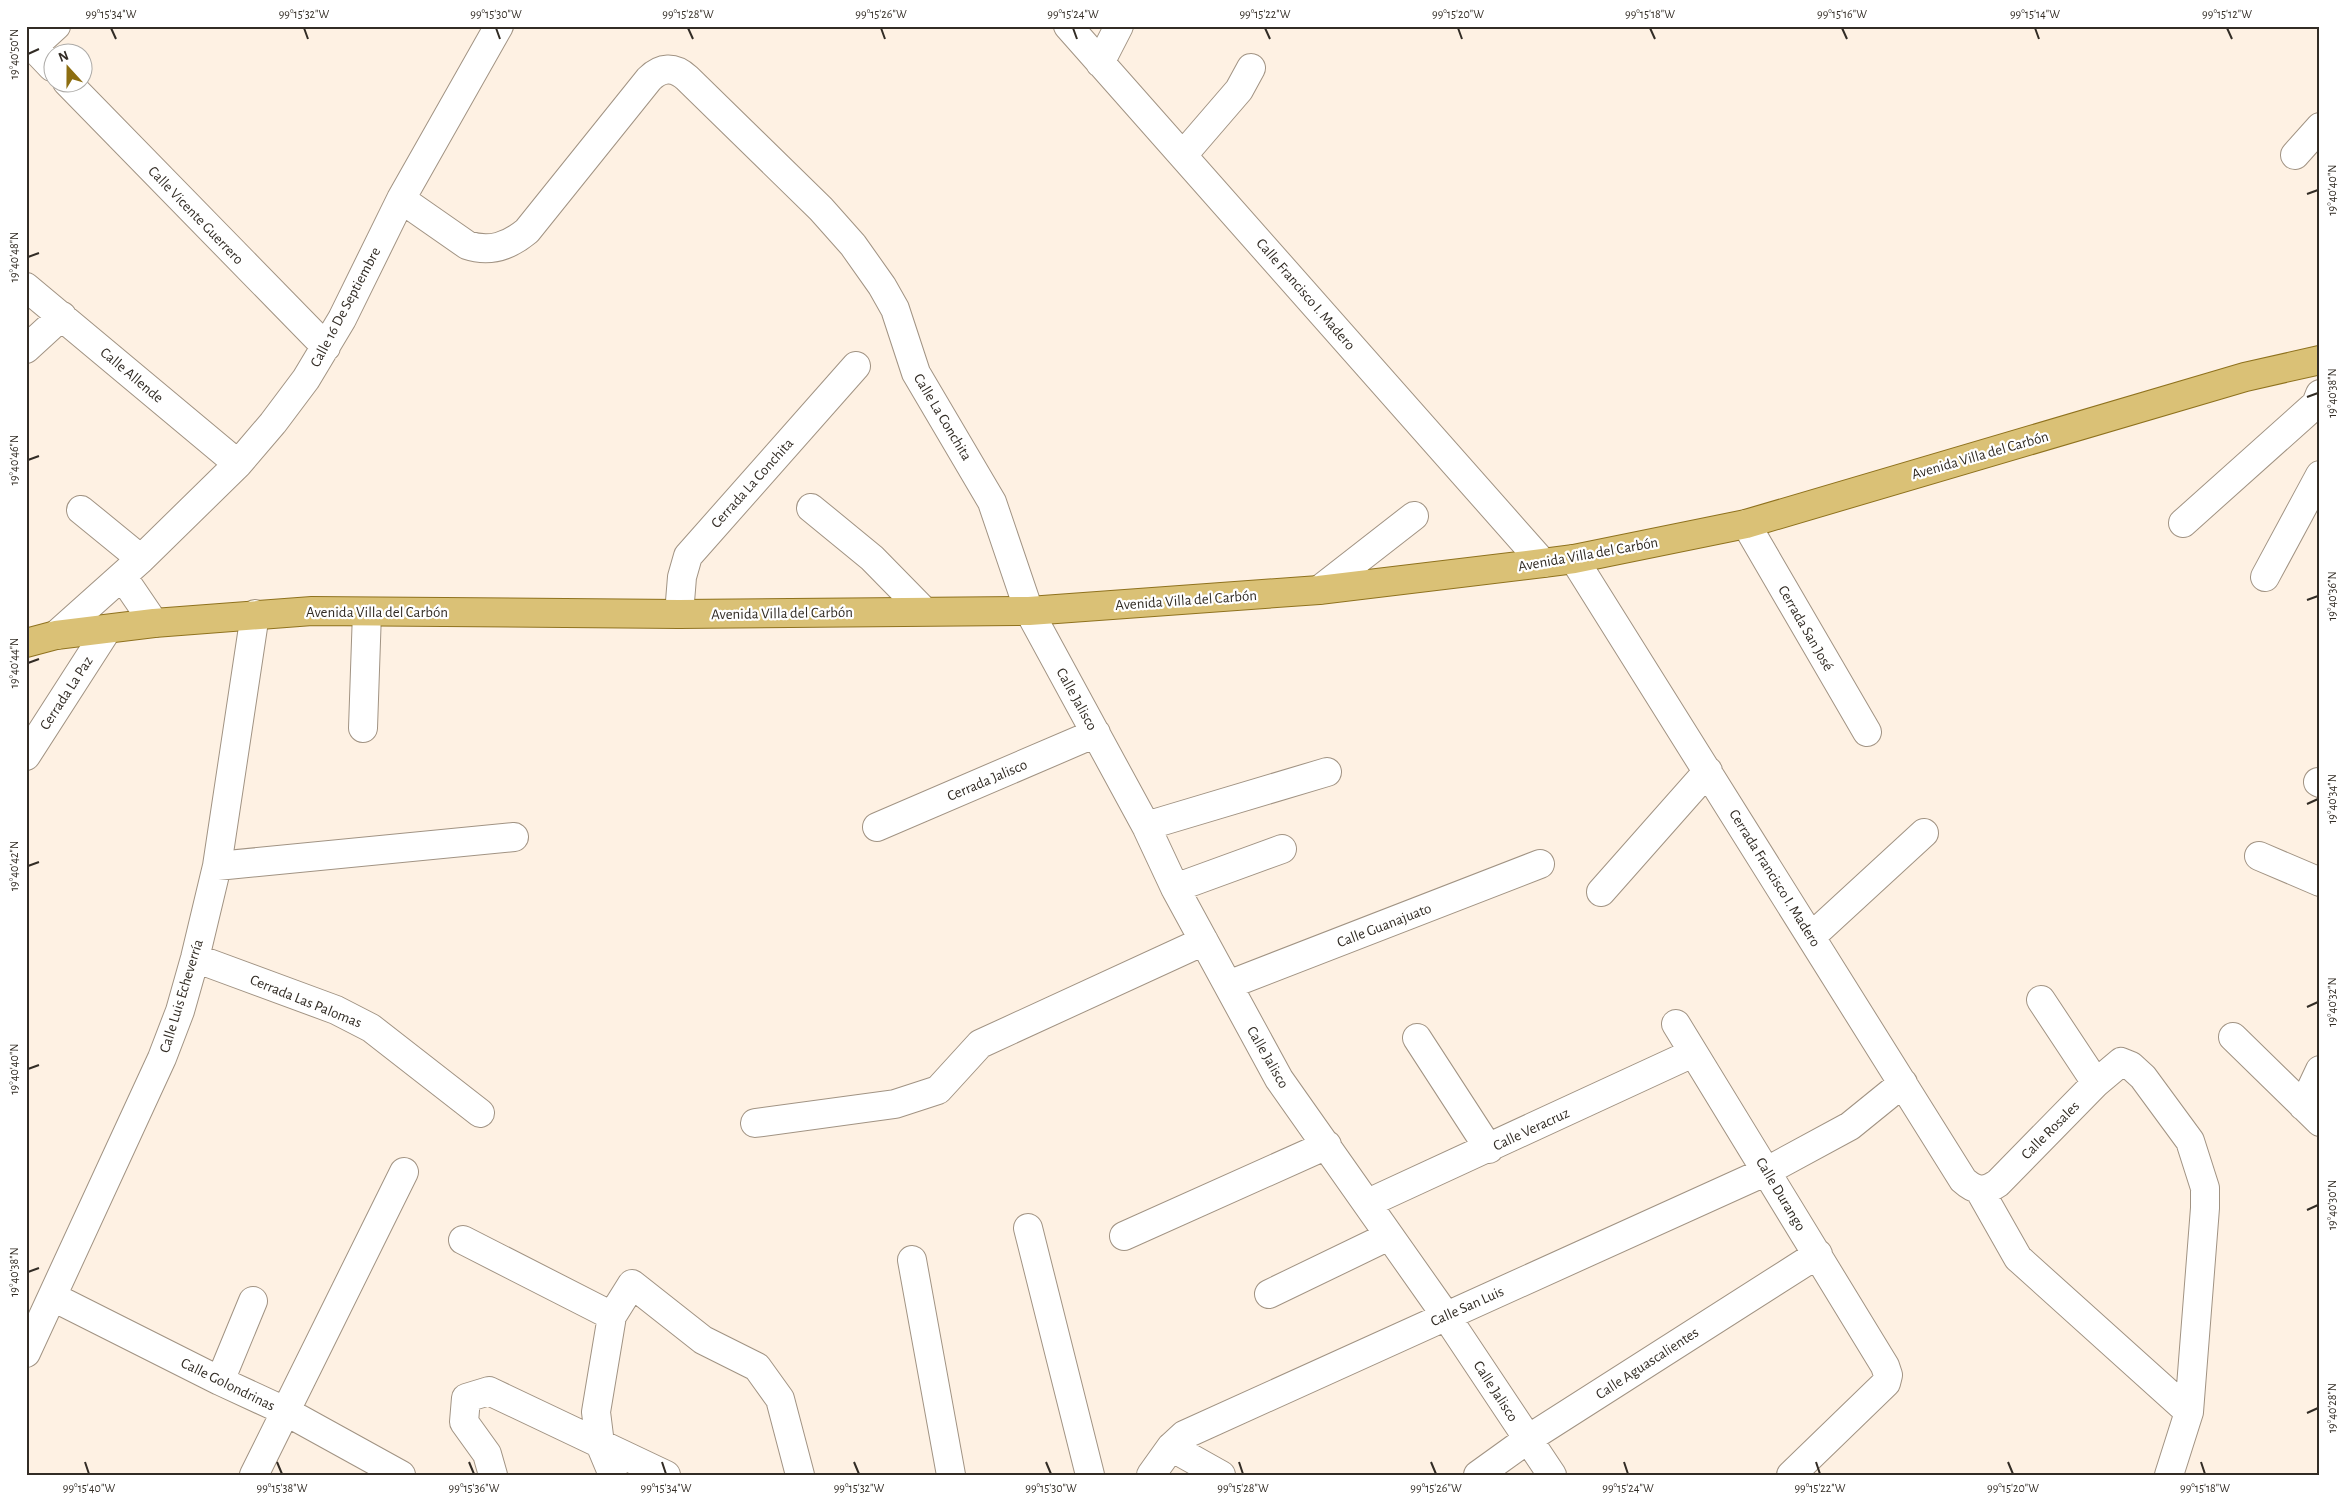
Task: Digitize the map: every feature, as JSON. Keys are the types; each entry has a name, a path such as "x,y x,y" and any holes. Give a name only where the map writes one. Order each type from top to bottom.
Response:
{"main road":[{"name":"Avenida Villa del Carbón","path":"26,643 56,634 107,630 154,623 312,611 679,614 924,610 1029,611 1319,590 1543,563 1574,559 1746,524 2245,377 2320,360"}],"street":[{"path":"42,56 29,41 56,26"},
{"name":"Calle 16 De Septiembre","path":"56,634 131,567 238,464 273,423 306,379 342,320 401,199 499,26"},
{"name":"Calle Francisco I. Madero","path":"1068,26 1543,563"},
{"path":"1100,63 1119,26"},
{"path":"1183,155 1239,90 1251,68"},
{"name":"Calle La Conchita","path":"401,199 467,245 478,249 504,246 527,231 655,73 670,69 681,73 821,209 853,244 895,309 916,373 992,502 1029,611"},
{"name":"Calle Vicente Guerrero","path":"77,92 326,347"},
{"path":"2294,155 2320,127"},
{"name":"Calle Allende","path":"26,286 238,464"},
{"path":"26,349 62,316"},
{"name":"Cerrada La Conchita","path":"679,614 682,577 688,556 856,366"},
{"path":"2182,523 2316,404 2320,394"},
{"path":"2265,577 2320,475"},
{"path":"810,508 872,558 924,610"},
{"path":"81,510 131,567 154,623"},
{"path":"1319,590 1414,516"},
{"name":"Cerrada San José","path":"1746,524 1867,732"},
{"name":"Cerrada Francisco I. Madero","path":"1574,559 1812,936 1963,1180 1972,1188 1980,1191"},
{"name":"Calle Jalisco","path":"1029,611 1146,826 1175,888 1278,1079 1368,1203 1552,1475"},
{"path":"363,728 367,612"},
{"name":"Calle Luis Echeverría","path":"26,1353 162,1058 180,1010 195,958 217,866 255,614"},
{"name":"Cerrada La Paz","path":"26,756 107,630"},
{"name":"Cerrada Jalisco","path":"877,827 1096,733"},
{"path":"1601,892 1708,771"},
{"path":"1146,826 1327,772"},
{"path":"1812,936 1924,833"},
{"path":"217,866 514,837"},
{"path":"1175,888 1282,850"},
{"path":"2259,856 2320,882"},
{"name":"Calle Guanajuato","path":"1228,986 1540,864"},
{"path":"755,1123 895,1104 938,1090 980,1044 1204,941"},
{"name":"Cerrada Las Palomas","path":"195,958 336,1010 355,1019 371,1028 480,1114"},
{"path":"2041,1000 2096,1083"},
{"name":"Calle Durango","path":"1676,1024 1818,1254 1885,1366 1888,1375 1886,1384 1791,1475"},
{"path":"2233,1037 2312,1114"},
{"path":"1417,1038 1489,1149"},
{"name":"Calle Veracruz","path":"1368,1203 1489,1149 1693,1053"},
{"name":"Calle Rosales","path":"1980,1191 1998,1183 2118,1063 2125,1062 2143,1077 2190,1141 2205,1188 2188,1412"},
{"path":"2312,1114 2320,1070"},
{"name":"Calle San Luis","path":"1151,1475 1171,1447 1184,1435 1767,1171 1850,1126 1903,1083"},
{"path":"1124,1236 1327,1146"},
{"path":"254,1475 404,1172"},
{"path":"1980,1191 2018,1258 2188,1412 2169,1475"},
{"path":"1028,1228 1090,1475"},
{"path":"1269,1294 1389,1236"},
{"path":"462,1240 612,1316"},
{"name":"Calle Aguascalientes","path":"1478,1475 1528,1440 1818,1254"},
{"path":"912,1260 951,1475"},
{"path":"613,1475 600,1444 596,1412 612,1316 632,1284 703,1340 756,1367 780,1399 800,1475"},
{"name":"Calle Golondrinas","path":"53,1297 220,1381 286,1411 401,1475"},
{"path":"220,1381 253,1301"},
{"path":"493,1475 487,1454 464,1422 466,1398 489,1391 666,1475"},
{"path":"1171,1447 1220,1475"}]}
